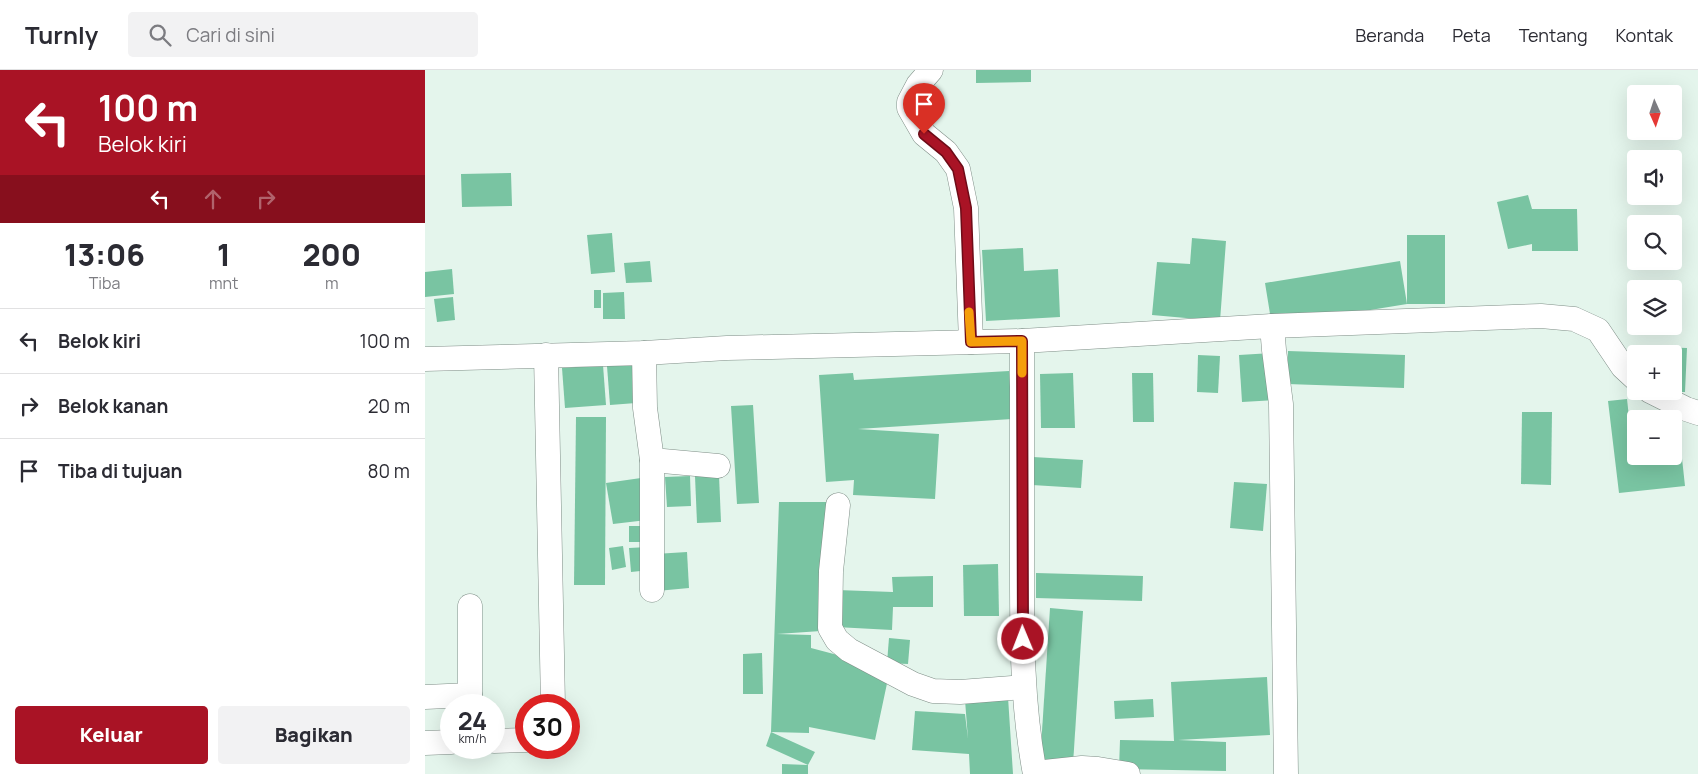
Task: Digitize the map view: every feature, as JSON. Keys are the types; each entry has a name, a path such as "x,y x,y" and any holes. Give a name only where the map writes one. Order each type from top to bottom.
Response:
{"street":[{"path":"931,70 909,102 909,108 924,134 946,152 958,169 966,208 971,342"},
{"path":"425,359 727,348 1022,341 1272,326 1541,316 1574,319 1599,330 1627,371"},
{"path":"1272,326 1281,404 1286,774"},
{"path":"1022,341 1022,623 1024,687 1035,774 1090,768 1128,774"},
{"path":"644,352 645,408 652,460 652,590"},
{"path":"546,355 553,694"},
{"path":"1668,400 1686,409 1698,412"},
{"path":"652,460 717,466"},
{"path":"838,505 831,570 830,619 830,628 837,640 849,650 913,684 933,691 960,692 1024,687"},
{"path":"470,606 470,694"},
{"path":"425,697 440,698"},
{"path":"425,743 440,742"}],"building":[{"path":"976,70 1031,70 1031,82 976,83"},
{"path":"511,173 512,206 462,207 461,174"},
{"path":"1528,195 1532,209 1577,209 1578,251 1532,251 1532,244 1508,249 1497,202"},
{"path":"612,233 615,272 591,274 587,235"},
{"path":"1407,235 1445,235 1445,304 1407,304"},
{"path":"1192,238 1226,241 1220,321 1152,315 1157,262 1190,264"},
{"path":"1023,248 1024,271 1058,269 1060,317 986,321 982,250"},
{"path":"650,261 652,282 626,283 624,263"},
{"path":"1400,261 1407,304 1272,326 1265,283"},
{"path":"452,269 454,294 425,297 425,272"},
{"path":"594,290 601,290 601,308 594,308"},
{"path":"624,292 625,319 603,319 603,293"},
{"path":"453,297 455,320 437,322 434,299"},
{"path":"1682,348 1687,348 1685,392 1682,392"},
{"path":"1288,351 1405,355 1404,388 1287,384"},
{"path":"1274,353 1277,400 1242,402 1239,355"},
{"path":"1198,355 1220,356 1218,393 1197,392"},
{"path":"633,364 636,403 610,405 607,366"},
{"path":"603,365 606,405 565,408 562,368"},
{"path":"1009,371 1012,419 858,429 939,434 935,499 853,495 854,480 826,482 819,375 853,373 854,380"},
{"path":"1073,373 1075,428 1041,428 1040,374"},
{"path":"1132,373 1153,373 1154,422 1133,422"},
{"path":"1627,399 1627,465 1682,465 1682,458 1685,486 1619,493 1608,401"},
{"path":"753,405 759,503 737,504 731,406"},
{"path":"1522,412 1552,412 1551,485 1521,484"},
{"path":"576,417 606,417 605,585 574,585"},
{"path":"1033,457 1083,460 1081,488 1032,485"},
{"path":"719,475 721,522 697,523 695,476"},
{"path":"690,476 691,506 667,507 665,477"},
{"path":"641,478 647,520 613,524 606,483"},
{"path":"1234,482 1267,484 1263,531 1230,528"},
{"path":"779,502 833,502 821,631 777,634 811,635 811,648 864,662 889,674 875,740 809,727 809,733 771,732"},
{"path":"629,526 647,526 648,542 629,542"},
{"path":"623,546 626,567 612,570 609,548"},
{"path":"648,547 650,570 631,572 629,548"},
{"path":"687,552 689,588 657,591 655,554"},
{"path":"998,564 999,616 964,616 963,565"},
{"path":"1036,573 1143,576 1142,601 1036,598"},
{"path":"933,576 933,607 893,607 892,630 836,627 837,590 893,592 892,577"},
{"path":"1050,608 1083,611 1073,764 1040,762"},
{"path":"889,638 910,640 908,664 887,663"},
{"path":"762,653 763,694 743,694 743,654"},
{"path":"1267,677 1270,735 1178,740 1226,742 1226,771 1119,769 1120,740 1174,741 1171,682"},
{"path":"1008,697 1013,774 970,774 969,754 912,750 915,711 965,714 968,739 965,700"},
{"path":"1153,699 1154,717 1115,719 1114,701"},
{"path":"771,732 815,752 808,765 766,746"},
{"path":"782,764 808,765 808,774 782,774"}],"slow traffic":[{"path":"969,312 971,342 1022,341 1022,373"}],"route":[{"path":"924,134 946,152 958,169 966,208 971,342 1022,341 1023,639"}]}
